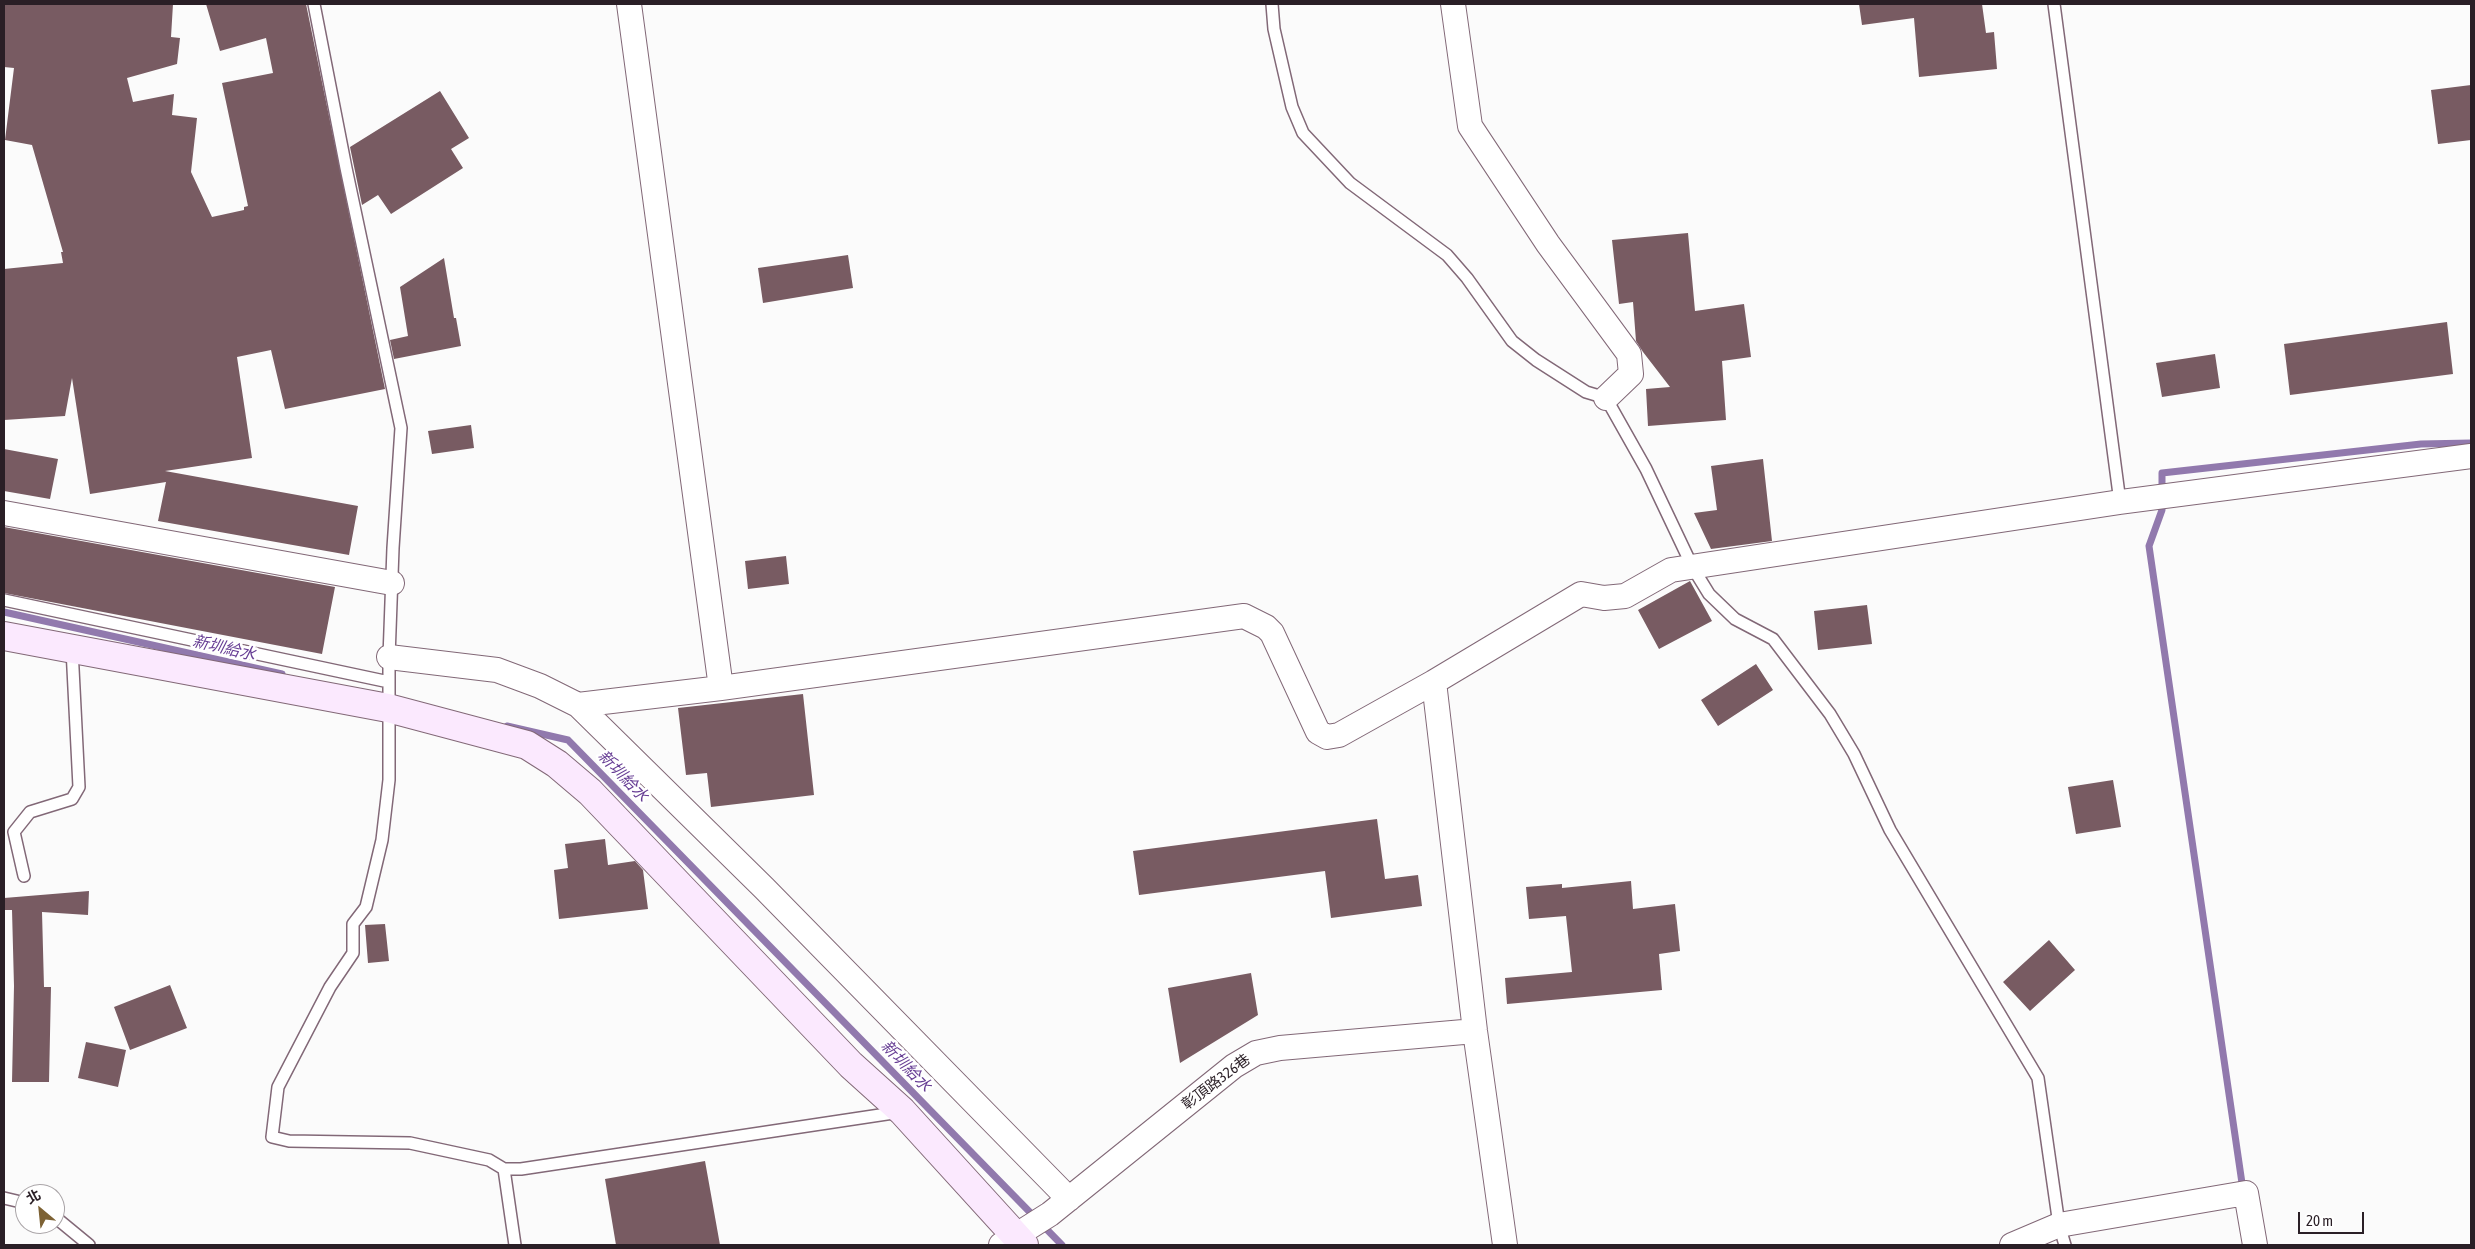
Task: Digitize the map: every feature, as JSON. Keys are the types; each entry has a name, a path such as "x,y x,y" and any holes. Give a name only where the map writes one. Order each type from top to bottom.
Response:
{"street":[{"path":"629,4 720,688"},
{"path":"1453,4 1470,126 1548,244 1629,354 1631,374 1606,398"},
{"path":"578,705 720,688 1244,616 1266,627 1272,633 1318,732 1327,737 1339,735 1434,682 1581,594 1604,598 1625,596 1671,570 2120,502 2471,456"},
{"path":"4,512 392,583"},
{"path":"4,636 72,649 388,695 527,745 557,764 590,792 851,1065 902,1111 1017,1239"},
{"path":"389,657 497,670 540,686 578,705 764,888 1068,1199"},
{"path":"1434,682 1475,1031 1505,1245"},
{"name":"彰頂路326巷","path":"1017,1239 1234,1066 1256,1053 1280,1048 1475,1031"},
{"path":"2012,1245 2246,1193 2255,1245"}],"lane":[{"path":"314,4 346,168 401,428 389,657 389,780 382,840 366,907 353,924 353,953 330,987 278,1087 272,1137 289,1141 410,1143 489,1160 504,1169 521,1169 902,1111"},
{"path":"1272,4 1274,29 1292,107 1304,133 1350,183 1447,255 1467,278 1512,341 1536,360 1586,392 1606,398 1646,469 1693,568 1709,594 1735,619 1773,639 1830,714 1854,754 1890,830 2038,1078 2062,1235"},
{"path":"2054,4 2120,502"},
{"path":"4,600 388,695"},
{"path":"24,876 14,832 30,812 72,799 79,787 72,649"},
{"path":"504,1169 515,1245"},
{"path":"65,1225 89,1245"}],"building":[{"path":"4,4 173,4 171,37 180,38 177,64 127,78 133,102 174,94 172,115 197,118 191,172 212,217 244,210 244,207 248,206 222,83 273,73 266,38 220,51 206,4 306,4 385,389 285,409 271,350 237,357 252,458 165,471 358,506 349,555 158,521 166,482 90,494 72,378 65,416 4,420 4,269 63,263 61,252 63,252 32,145 5,140 14,68 4,67"},
{"path":"1859,4 1982,4 1986,33 1994,32 1997,69 1919,77 1914,18 1862,25"},
{"path":"2471,85 2471,140 2438,144 2431,90"},
{"path":"440,91 469,138 451,149 463,168 391,214 378,195 362,205 350,147"},
{"path":"1688,233 1695,311 1744,304 1751,357 1722,361 1726,420 1648,426 1646,389 1670,387 1636,341 1633,302 1619,304 1612,240"},
{"path":"848,255 853,288 763,303 758,268"},
{"path":"444,258 454,318 456,318 461,346 394,359 390,340 408,336 400,287"},
{"path":"2447,322 2453,374 2290,395 2284,344"},
{"path":"2215,354 2220,388 2162,397 2156,363"},
{"path":"471,425 474,448 432,454 428,431"},
{"path":"4,449 58,459 50,499 4,491"},
{"path":"1763,459 1772,541 1711,549 1694,513 1717,510 1711,466"},
{"path":"4,527 335,587 322,654 4,593"},
{"path":"786,556 789,584 748,589 745,561"},
{"path":"1690,581 1712,621 1659,649 1638,610"},
{"path":"1867,605 1872,644 1818,650 1814,611"},
{"path":"1756,664 1773,690 1718,726 1701,700"},
{"path":"803,694 814,795 711,807 707,773 686,775 678,708"},
{"path":"2113,780 2121,827 2076,834 2068,787"},
{"path":"1377,819 1385,879 1418,875 1422,906 1331,918 1325,871 1139,895 1133,851"},
{"path":"605,839 608,865 635,861 643,870 648,909 559,919 554,870 568,868 565,844"},
{"path":"1631,881 1633,909 1675,904 1680,951 1659,954 1662,990 1507,1004 1505,978 1572,972 1566,916 1529,919 1526,887 1562,884 1562,888"},
{"path":"89,891 88,915 42,912 44,987 51,987 49,1082 12,1082 14,986 12,910 4,910 4,898"},
{"path":"385,924 389,961 368,963 365,925"},
{"path":"2049,940 2075,970 2030,1011 2003,982"},
{"path":"1251,973 1258,1015 1180,1063 1168,988"},
{"path":"170,985 187,1028 130,1050 114,1007"},
{"path":"86,1042 126,1050 118,1087 78,1078"},
{"path":"705,1161 720,1245 616,1245 605,1179"}],"waterway":[{"path":"2243,1190 2149,546 2162,510 2162,473 2421,444 2471,443"},
{"name":"新圳給水","path":"4,612 282,674"},
{"name":"新圳給水","path":"507,726 568,740 1062,1245"}]}
